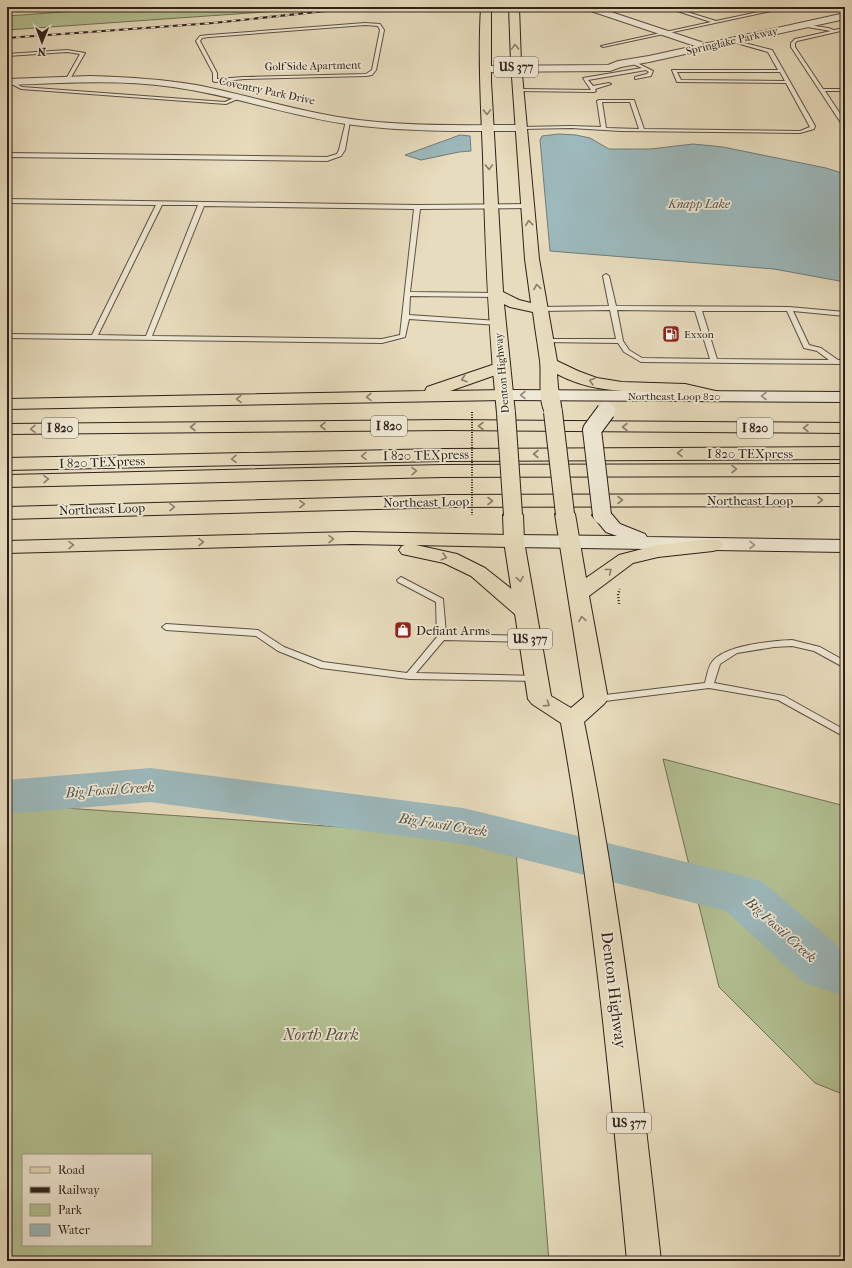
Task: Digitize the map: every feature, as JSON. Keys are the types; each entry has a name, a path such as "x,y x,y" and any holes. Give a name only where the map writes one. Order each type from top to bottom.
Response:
{"main road":[{"name":"Denton Highway","path":"486,7 485,66 490,207 514,541 540,699 574,730 585,787 614,985 644,1261"},
{"name":"US 377","path":"514,7 516,66 532,259 549,363 552,404 565,514 596,700"},
{"name":"Springlake Parkway","path":"485,66 610,68 618,64 707,47 734,40 806,26 845,16"},
{"path":"496,295 515,304 540,309"},
{"path":"549,363 572,375 594,383 622,387 685,389 714,396"},
{"path":"408,396 439,390 459,381 501,367"},
{"path":"10,407 96,408 143,402 408,396 505,404"},
{"path":"646,396 606,410 592,430 602,515 613,528 652,543"},
{"name":"Northeast Loop 820","path":"505,404 552,404 646,396 845,397"},
{"name":"I 820","path":"7,429 449,425 845,428"},
{"name":"I 820 TEXpress","path":"7,464 442,455 845,453"},
{"name":"I 820 TEXpress","path":"7,481 443,471 845,470"},
{"name":"Northeast Loop","path":"7,513 451,501 845,500"},
{"path":"352,538 367,546 423,552 448,557 478,572 525,611"},
{"path":"7,547 352,538 845,546"},
{"path":"578,594 626,559 658,551 713,545"},
{"path":"574,730 596,700"}],"street":[{"path":"588,7 707,47"},
{"name":"Coventry Park Drive","path":"10,82 68,79 146,81 173,84 348,121 397,126 522,128"}],"lane":[{"path":"667,7 717,22"},
{"path":"603,46 788,7"},
{"name":"Golf Side Apartment","path":"364,24 379,25 382,30 374,70 370,74 354,76 244,78 215,81 215,73 198,42 201,37 364,24"},
{"path":"806,26 820,27 836,31"},
{"path":"806,26 809,29 822,33"},
{"path":"845,29 822,33 796,40 793,43 793,47 845,125"},
{"path":"522,128 800,132 807,131 812,128 770,51 734,40"},
{"path":"7,55 67,51 83,53 68,79"},
{"path":"633,62 651,72 649,75 637,78"},
{"path":"604,128 599,101 593,89 585,79 647,69"},
{"path":"781,71 674,71 680,81 787,82"},
{"path":"212,92 215,81"},
{"path":"10,82 21,88 226,103 240,98"},
{"path":"518,90 593,89 609,84"},
{"path":"821,90 845,90"},
{"path":"599,101 632,101 642,130"},
{"path":"7,156 327,159 339,155 342,150 348,121"},
{"path":"7,201 417,207 527,206"},
{"path":"94,337 160,203"},
{"path":"148,338 202,203"},
{"path":"7,336 382,341 403,336 417,207"},
{"path":"606,276 620,341 626,351 641,360 845,362"},
{"path":"407,294 496,295"},
{"path":"540,309 789,309 845,314"},
{"path":"698,309 714,361"},
{"path":"789,309 806,347 819,349 836,362"},
{"path":"406,317 498,323"},
{"path":"545,341 620,341"},
{"path":"401,580 440,601 442,637 409,676"},
{"path":"166,627 258,633 281,649 321,665 409,676 536,679"},
{"path":"442,637 530,639"},
{"path":"709,685 716,663 734,651 774,644 792,643 817,649 845,665"},
{"path":"596,700 709,685 781,698 845,734"}],"path":[{"path":"472,412 472,515"}],"green space":[{"path":"131,7 336,7 7,30 7,16"},
{"path":"663,759 845,806 845,1095 815,1083 719,987"},
{"name":"North Park","path":"7,804 515,839 549,1261 7,1261"}],"water":[{"name":"Knapp Lake","path":"559,134 590,138 609,149 651,149 693,144 723,147 826,168 845,174 845,282 774,269 550,251 540,140 542,136"},
{"path":"460,135 470,136 471,151 421,160 405,155"}],"waterway":[{"name":"Big Fossil Creek","path":"7,797 150,785 463,826 744,896 824,968 845,974"}],"railway":[{"path":"7,38 213,23 363,7"}],"place":[{"name":"Exxon","path":"671,334"},
{"name":"Defiant Arms","path":"403,630"}]}
